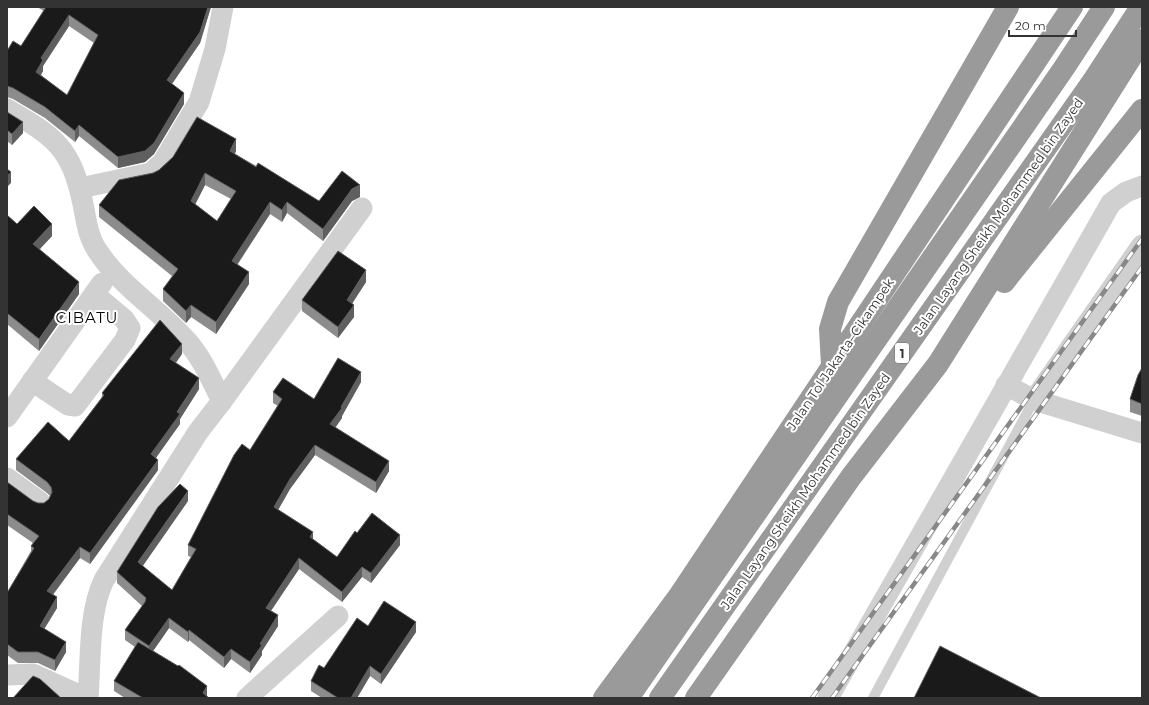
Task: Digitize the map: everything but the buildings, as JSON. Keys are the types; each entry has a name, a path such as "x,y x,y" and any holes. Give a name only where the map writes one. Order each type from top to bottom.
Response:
{"highway":[{"path":"832,366 830,329 838,302 1008,7"},
{"name":"Jalan Tol Jakarta–Cikampek","path":"604,698 679,596 1072,7"},
{"name":"Jalan Layang Sheikh Mohammed bin Zayed","path":"628,698 1059,75 1104,7"},
{"name":"Jalan Layang Sheikh Mohammed bin Zayed","path":"660,698 1086,91 1141,7"},
{"path":"938,364 1142,40"},
{"path":"696,698 851,477 938,364 1142,110"}],"street":[{"path":"80,188 151,173 163,162 199,102 215,49 223,7"},
{"path":"7,109 41,128 61,146 72,166 80,188 91,238 96,250 112,270 186,340 202,360 222,401"},
{"path":"828,698 1111,203 1126,192 1142,186"},
{"path":"7,675 33,674 87,698 94,610 98,593 104,580 198,432 362,208"},
{"path":"1034,400 1142,245"},
{"path":"7,417 112,270"},
{"path":"32,381 68,405 75,406 125,340 130,328 124,319 94,294"},
{"path":"1006,385 1034,400 1142,433"},
{"path":"7,478 40,502"},
{"path":"247,698 338,616"}],"lane":[{"path":"873,698 1034,400"}],"railway":[{"path":"812,698 1142,239"},
{"path":"832,698 1142,267"}],"district":[{"name":"CIBATU","path":"87,317"}]}
